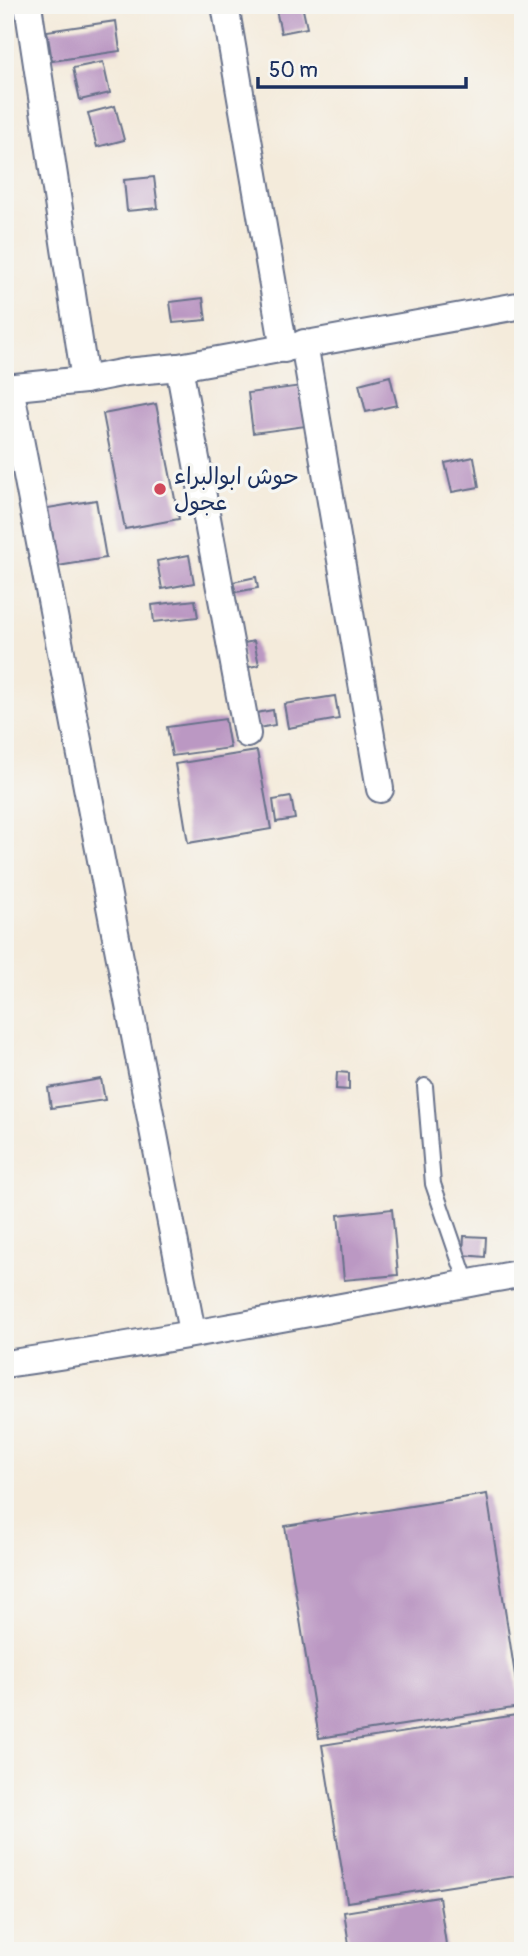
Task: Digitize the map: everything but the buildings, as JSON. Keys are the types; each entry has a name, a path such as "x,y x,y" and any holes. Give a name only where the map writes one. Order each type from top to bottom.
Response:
{"street":[{"path":"28,5 85,380"},
{"path":"225,5 380,789"},
{"path":"192,1332 8,387 179,367 523,305"},
{"path":"179,367 247,734"},
{"path":"5,1364 129,1346 192,1332 523,1273"}],"lane":[{"path":"425,1086 433,1184 467,1283"}],"place":[{"name":"حوش ابوالبراء عجول","path":"160,489"}]}
